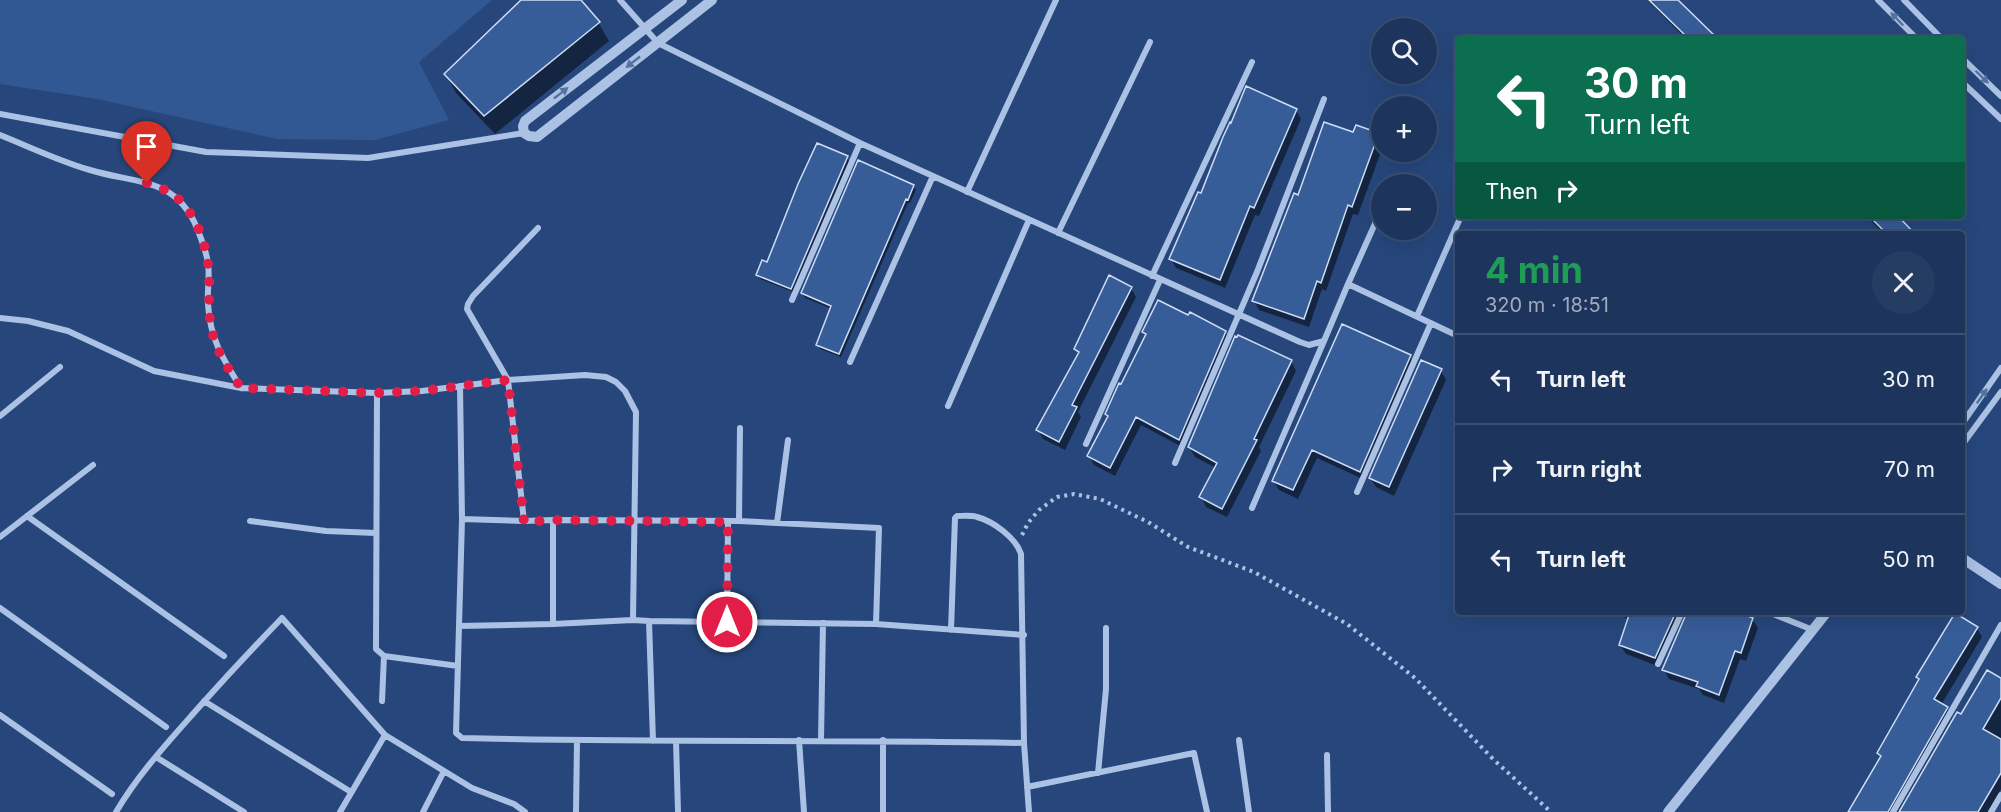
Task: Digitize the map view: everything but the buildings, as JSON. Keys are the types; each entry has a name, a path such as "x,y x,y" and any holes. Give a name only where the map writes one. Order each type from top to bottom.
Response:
{"street":[{"path":"621,0 658,43 860,143 1300,342 1309,345 1324,341"},
{"path":"524,133 522,126 525,121 682,0"},
{"path":"0,114 206,152 368,158 524,133 537,137 712,0"},
{"path":"967,192 1056,0"},
{"path":"1878,0 1914,36"},
{"path":"1904,0 1939,36"},
{"path":"1058,233 1150,42"},
{"path":"1965,61 2001,96"},
{"path":"1152,276 1252,62"},
{"path":"1965,85 2001,119"},
{"path":"1175,463 1257,272 1324,99"},
{"path":"0,135 91,171 147,183 171,193 187,208 204,245 208,262 208,301 213,336 219,352 241,388"},
{"path":"792,300 860,143"},
{"path":"850,362 933,176"},
{"path":"1417,316 1460,219"},
{"path":"948,406 1029,220"},
{"path":"524,522 508,380 469,315 468,304 538,228"},
{"path":"1252,508 1371,233"},
{"path":"1086,444 1160,280"},
{"path":"1348,284 1455,335"},
{"path":"0,318 28,321 68,331 154,370 241,388 376,393 422,391 508,380 585,375 606,377 626,391 636,412 633,620"},
{"path":"1358,492 1431,323"},
{"path":"0,416 60,368"},
{"path":"1965,420 2001,369"},
{"path":"460,386 462,519 456,733 458,736 462,738 577,741 883,740 1024,743"},
{"path":"1965,441 2001,392"},
{"path":"376,393 376,649 384,656 458,666"},
{"path":"739,521 740,428"},
{"path":"777,523 789,440"},
{"path":"0,537 93,465"},
{"path":"27,516 224,656"},
{"path":"951,630 955,518 957,516 977,517 1002,530 1019,548 1021,554 1024,743 1029,812"},
{"path":"462,519 524,522 553,520 739,521 879,528 876,624"},
{"path":"553,520 553,624"},
{"path":"250,521 326,531 376,533"},
{"path":"727,622 728,522"},
{"path":"1965,560 2001,584"},
{"path":"0,608 166,727"},
{"path":"1658,664 1681,615"},
{"path":"1776,615 1813,630"},
{"path":"1668,812 1825,615"},
{"path":"116,812 156,757 204,701 282,618 385,735 472,788 514,804 525,812"},
{"path":"459,626 633,620 823,623 876,624 1024,635"},
{"path":"649,621 653,741"},
{"path":"821,740 823,623"},
{"path":"1893,812 2001,625"},
{"path":"1098,773 1106,689 1106,628"},
{"path":"382,701 384,656"},
{"path":"204,701 351,792"},
{"path":"0,715 112,794"},
{"path":"340,812 385,735"},
{"path":"799,740 804,812"},
{"path":"883,740 883,812"},
{"path":"1239,740 1249,812"},
{"path":"576,812 577,741"},
{"path":"676,741 678,812"},
{"path":"1027,787 1194,753 1207,812"},
{"path":"1327,755 1328,812"},
{"path":"156,757 244,812"},
{"path":"423,812 444,771"},
{"path":"1991,812 2001,795"},
{"path":"509,812 514,804"}],"path":[{"path":"1023,533 1039,510 1057,497 1074,494 1100,499 1148,522 1188,547 1254,572 1281,586 1347,624 1415,678 1493,759 1551,812"}],"shaded area":[{"path":"0,0 492,0 419,62 449,120 375,140 277,139 97,99 0,84"}],"route":[{"path":"147,183 171,193 187,208 192,217 204,245 208,262 208,301 213,336 219,352 241,388 376,393 422,391 508,380 524,522 635,520 728,522 727,622"}]}
